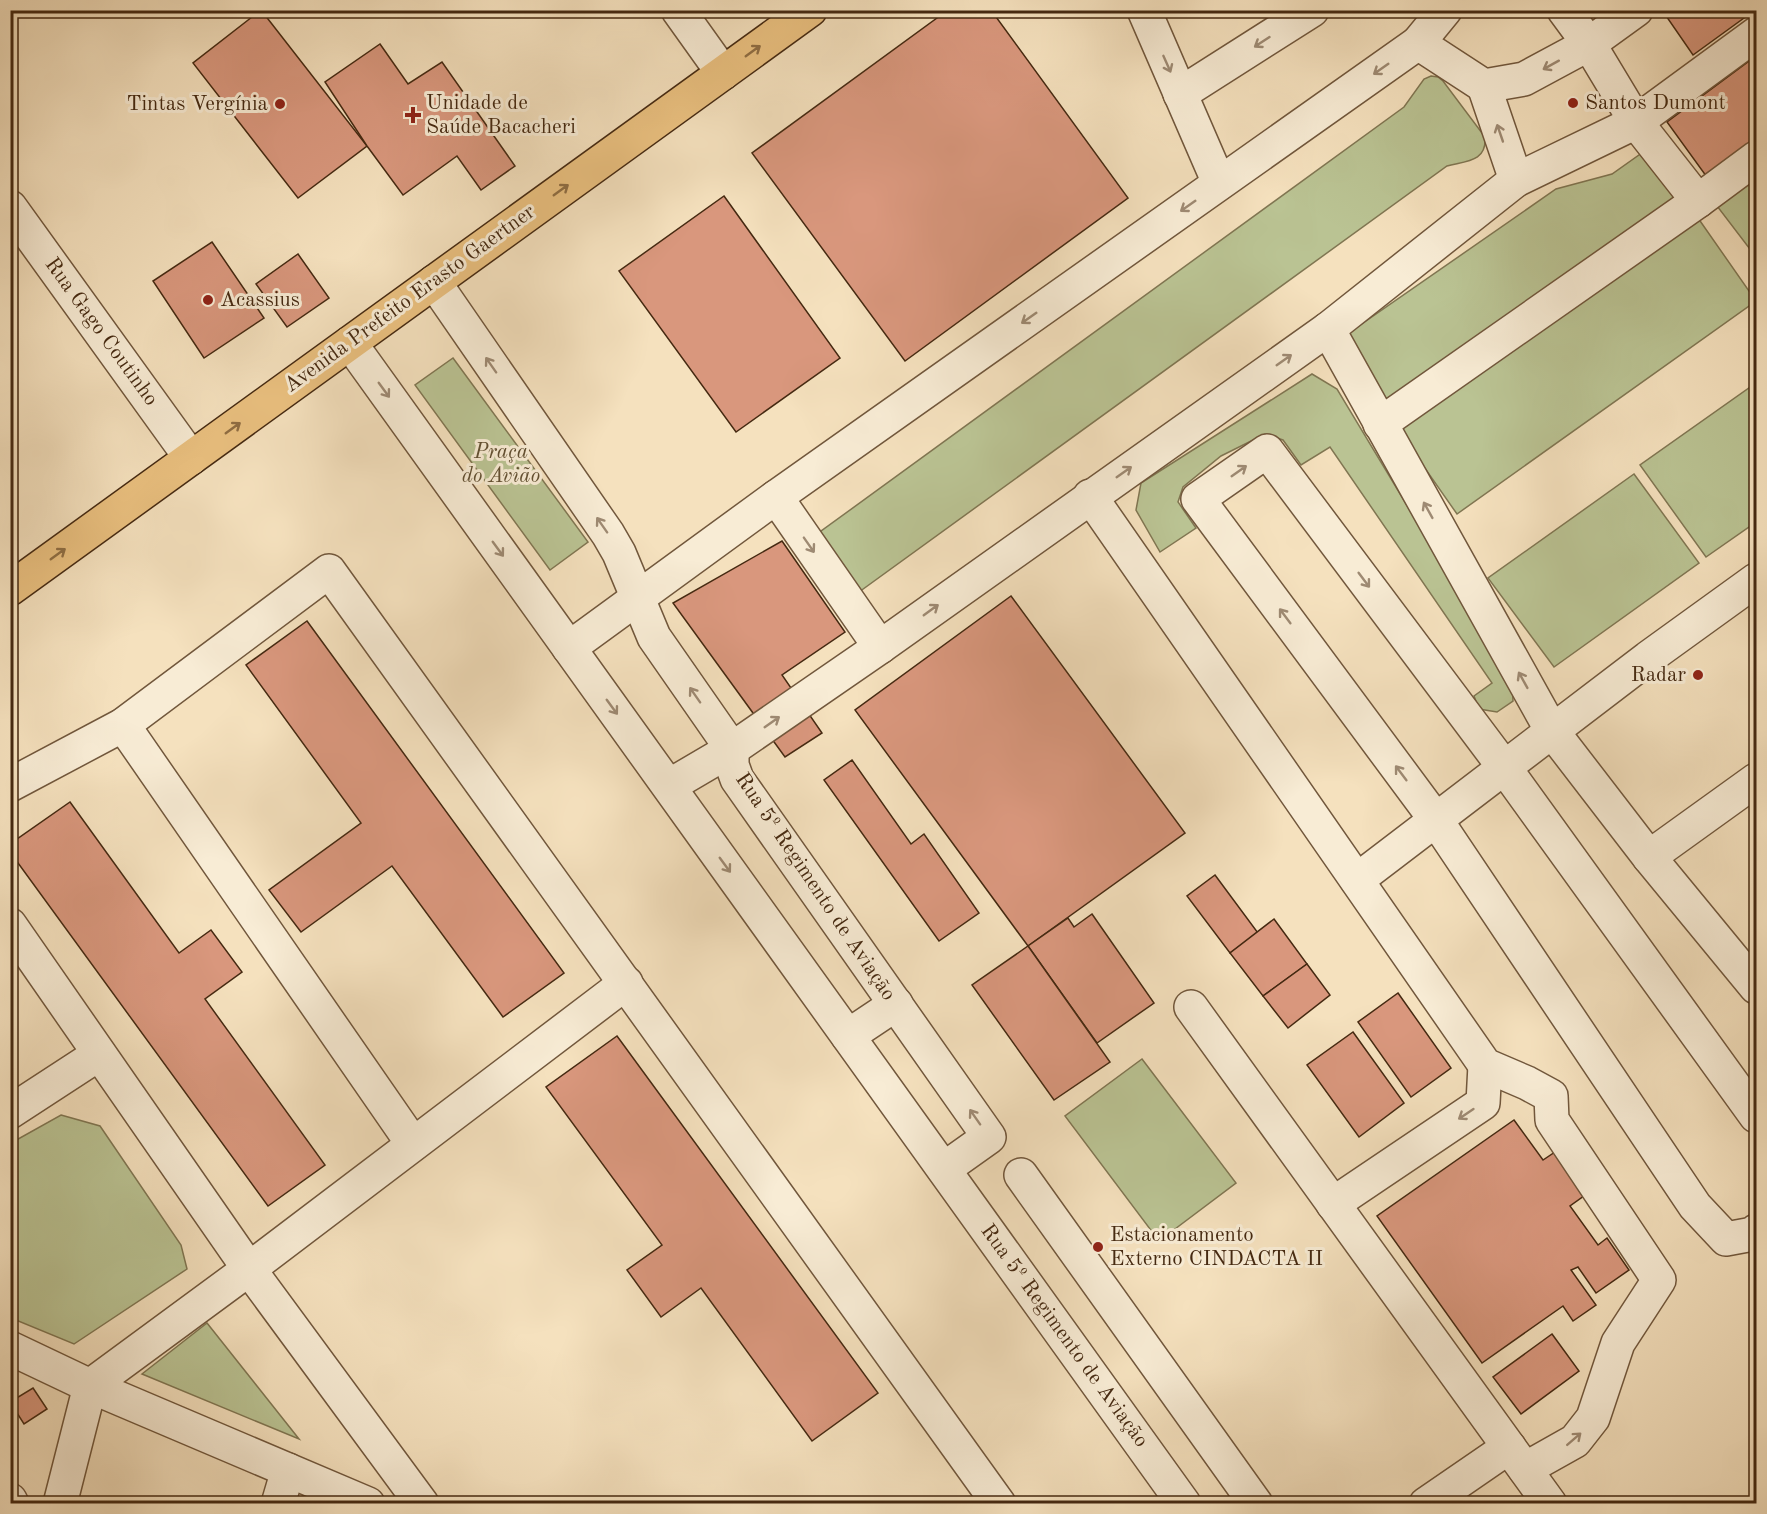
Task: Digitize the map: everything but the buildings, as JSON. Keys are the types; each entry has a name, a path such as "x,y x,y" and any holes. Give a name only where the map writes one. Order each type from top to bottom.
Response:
{"main road":[{"name":"Avenida Prefeito Erasto Gaertner","path":"10,589 810,10"}],"street":[{"path":"678,10 723,73"},
{"path":"1144,10 1219,183"},
{"path":"1180,94 1312,10"},
{"path":"569,648 776,497 1418,43 1444,10"},
{"path":"1564,10 1589,44 1636,122 1698,201"},
{"path":"1484,86 1524,79 1589,44 1636,10"},
{"path":"669,786 732,749 1328,329 1516,180 1636,122 1756,34"},
{"path":"1418,43 1484,86 1516,180"},
{"path":"1380,424 1756,158"},
{"name":"Rua Gago Coutinho","path":"10,207 191,458"},
{"name":"Rua 5º Regimento de Aviação","path":"434,282 608,534 619,553 654,637 732,749 732,765 737,779 989,1137 944,1169"},
{"path":"1328,329 1552,731 1649,857 1756,987"},
{"name":"Rua 5º Regimento de Aviação","path":"350,343 1184,1503"},
{"path":"1756,1116 1504,767 1267,451 1198,499 1436,820 1695,1206 1726,1239 1753,1234 1756,1231"},
{"path":"1090,496 1485,1065 1551,1096 1552,1120 1659,1280 1618,1343 1593,1418 1575,1441 1517,1458 1426,1503"},
{"path":"776,497 880,646"},
{"path":"10,785 123,725 329,571 999,1503"},
{"path":"1357,880 1648,658 1756,580"},
{"path":"123,725 412,1144"},
{"path":"1649,857 1756,780"},
{"path":"10,925 249,1269 422,1503"},
{"path":"60,1503 90,1386 249,1269 626,983"},
{"path":"848,1036 896,1004"},
{"path":"1191,1007 1550,1503"},
{"path":"10,1112 99,1054"},
{"path":"1333,1204 1483,1103 1485,1065"},
{"path":"1020,1175 1256,1503"},
{"path":"10,1348 90,1386 368,1503"},
{"path":"278,1503 288,1470"}],"green space":[{"path":"1431,76 1443,81 1485,137 1485,145 1479,156 1447,166 859,592 817,534 1404,107 1424,79"},
{"path":"1646,150 1684,204 1392,407 1343,337 1556,189 1612,174"},
{"path":"1756,176 1756,257 1717,206"},
{"path":"1698,218 1756,301 1457,514 1396,427"},
{"name":"Praça do Avião","path":"453,358 588,542 550,570 415,385"},
{"path":"1312,374 1337,389 1512,680 1513,701 1497,712 1479,709 1474,696 1492,683 1330,447 1301,465 1283,440 1265,434 1221,456 1183,487 1178,502 1196,528 1160,552 1136,510 1141,483"},
{"path":"1756,383 1756,522 1706,557 1640,465"},
{"path":"1634,474 1699,563 1554,667 1488,578"},
{"path":"1142,1059 1236,1183 1159,1241 1065,1116"},
{"path":"61,1115 100,1126 181,1245 187,1269 74,1344 11,1318 11,1143"},
{"path":"207,1323 299,1439 142,1374"}],"place":[{"name":"Santos Dumont","path":"1573,103"},
{"name":"Tintas Vergínia","path":"280,104"},
{"name":"Unidade de Saúde Bacacheri","path":"413,115"},
{"name":"Acassius","path":"208,300"},
{"name":"Radar","path":"1698,675"},
{"name":"Estacionamento Externo CINDACTA II","path":"1098,1247"}]}
